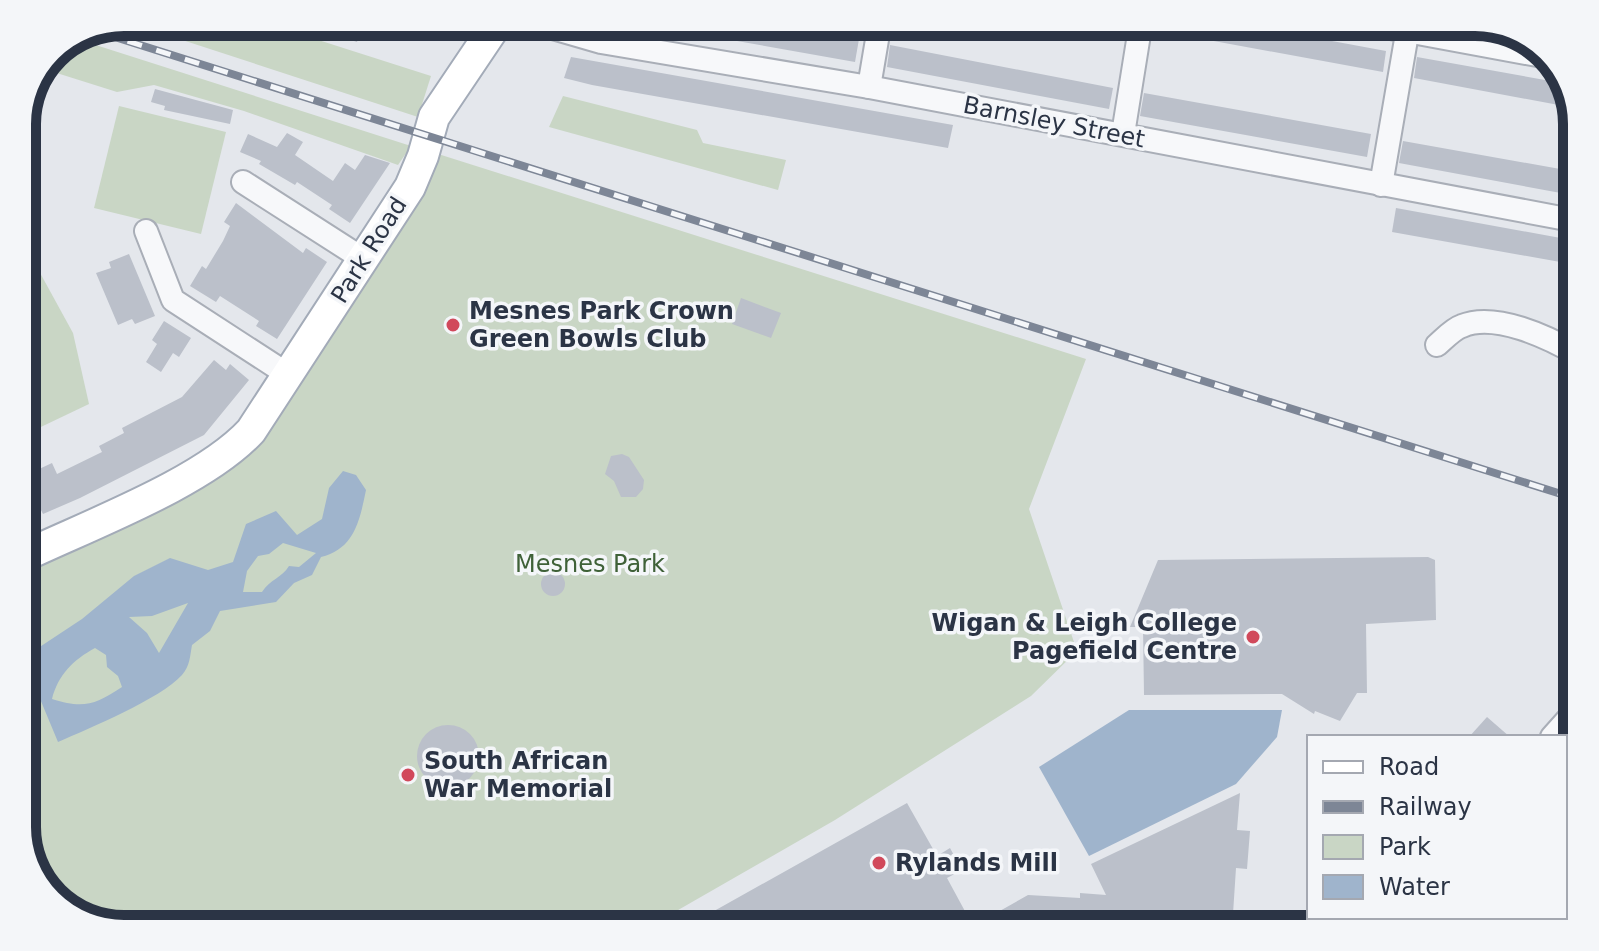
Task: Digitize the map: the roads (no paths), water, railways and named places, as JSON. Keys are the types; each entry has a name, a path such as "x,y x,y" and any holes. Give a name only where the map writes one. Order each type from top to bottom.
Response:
{"main road":[{"name":"Park Road","path":"36,550 216,462 251,431 290,376 416,174 434,117 488,36"}],"street":[{"name":"Barnsley Street","path":"580,36 1123,134 1563,218"},
{"path":"869,87 878,36"},
{"path":"1123,134 1139,36"},
{"path":"1381,185 1406,36"},
{"path":"1450,36 1526,52"},
{"path":"243,182 363,259"},
{"path":"146,231 173,300 290,376"},
{"path":"1437,345 1460,326 1482,321 1540,337 1563,348"}],"water":[{"path":"343,471 356,475 366,490 358,522 342,547 321,557 312,575 294,583 276,602 220,611 210,631 192,645 187,668 172,684 124,712 58,742 36,689 36,649 82,619 134,576 170,558 208,570 233,562 246,524 276,511 297,535 322,519 329,488","holes":["283,543 316,553 299,567 289,566 262,592 243,592 247,571 258,556 269,554","188,603 159,653 147,633 129,617 152,616","95,648 106,655 107,667 118,676 122,687 88,704 52,699 62,675"]},
{"path":"1129,710 1282,710 1277,737 1236,784 1089,856 1039,767"}],"railway":[{"path":"114,37 1563,495"}],"place":[{"name":"Mesnes Park Crown Green Bowls Club","path":"453,325"},
{"name":"Wigan & Leigh College Pagefield Centre","path":"1253,637"},
{"name":"South African War Memorial","path":"408,775"},
{"name":"Rylands Mill","path":"879,863"}],"park label":[{"name":"Mesnes Park","path":"590,564"}]}
